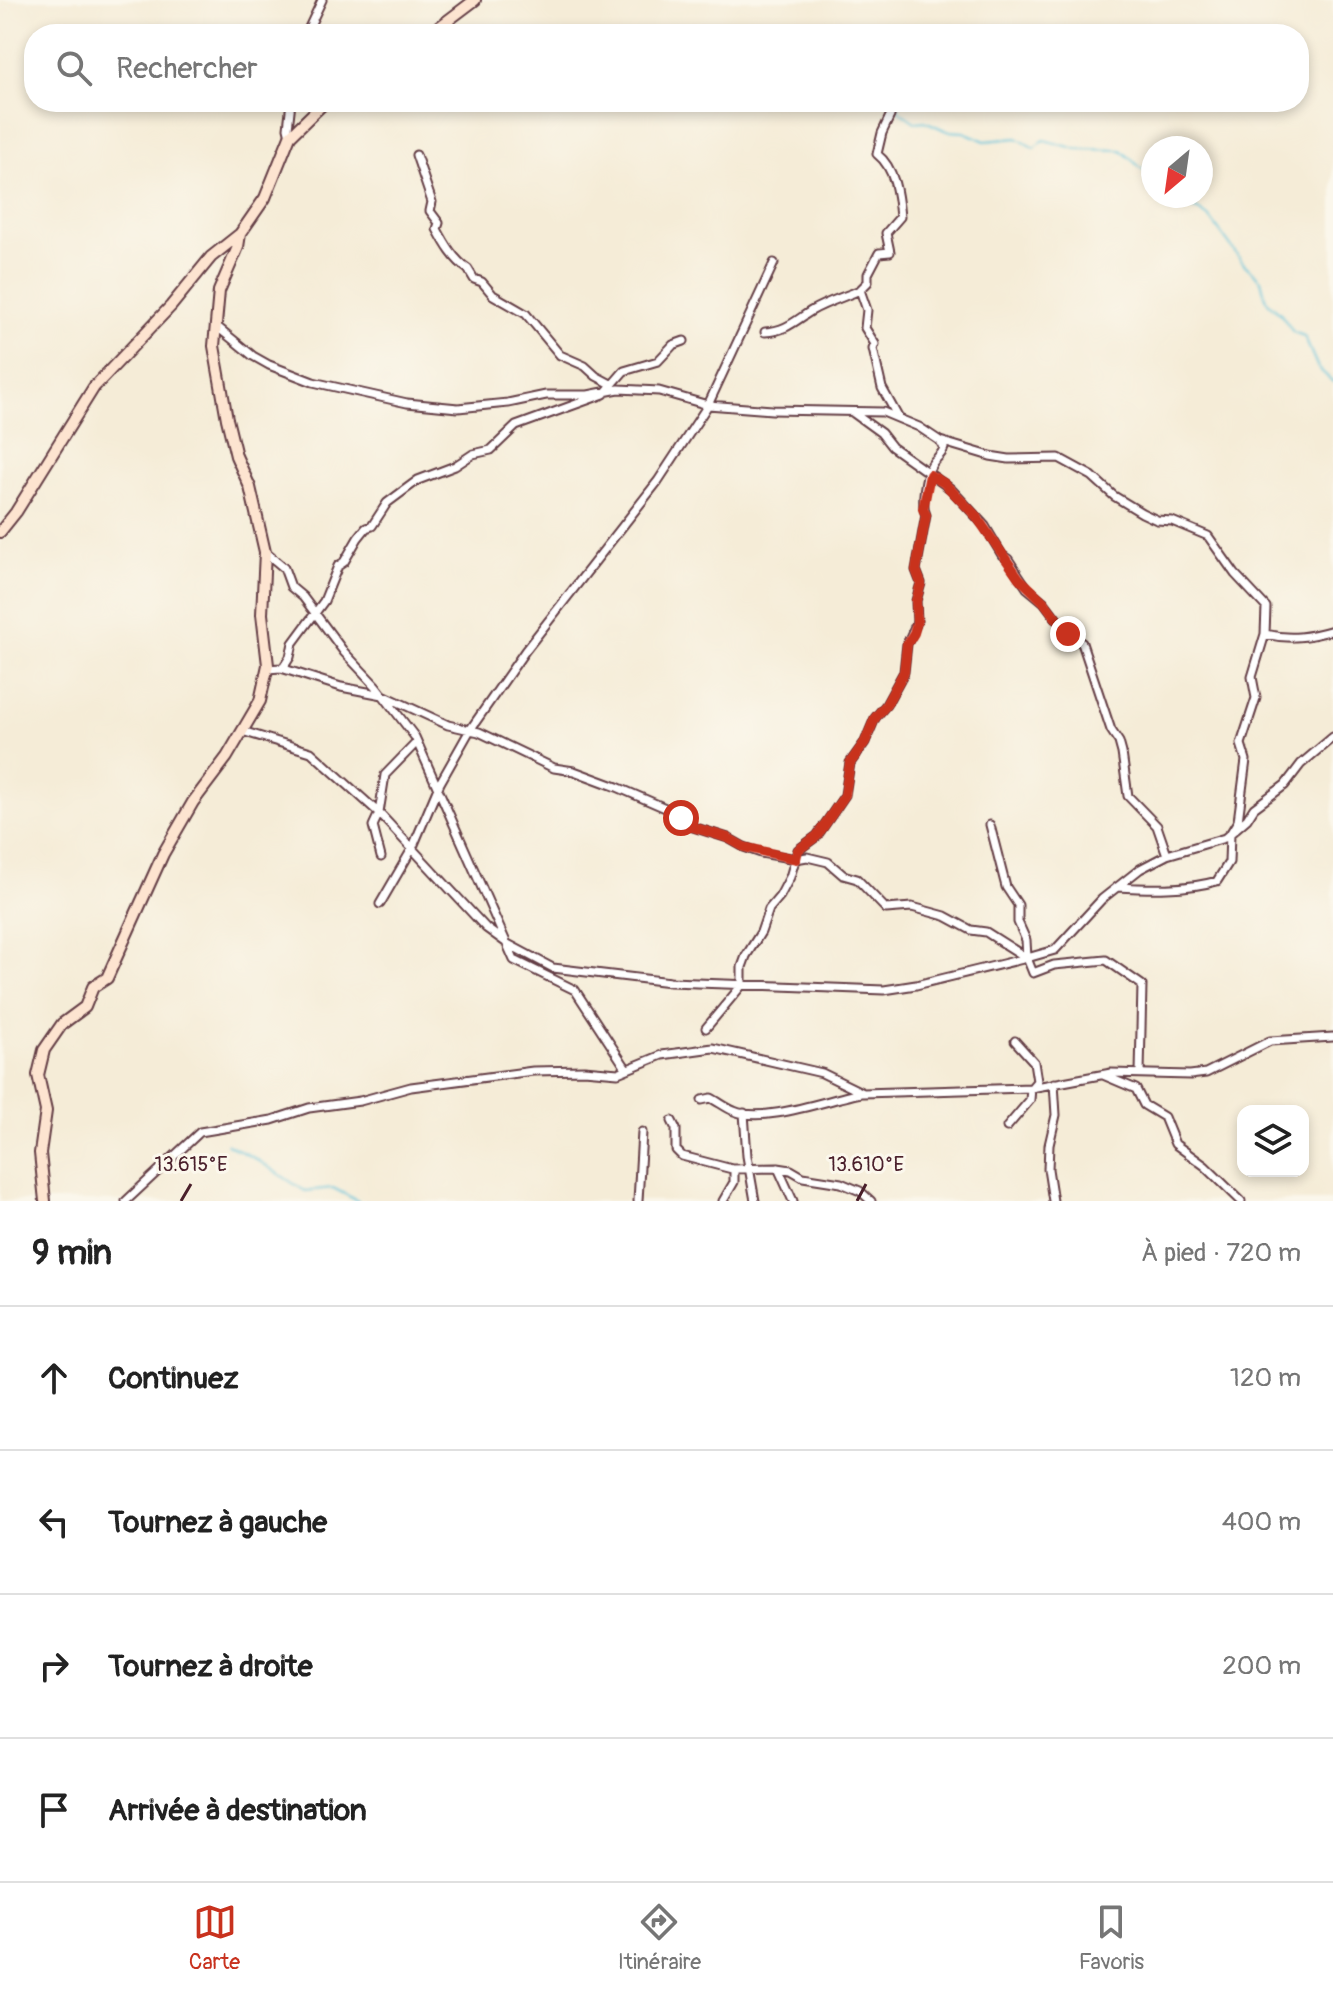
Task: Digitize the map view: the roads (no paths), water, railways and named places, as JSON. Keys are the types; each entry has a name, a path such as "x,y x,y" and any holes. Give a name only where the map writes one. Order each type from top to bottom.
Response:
{"street":[{"path":"311,24 322,0"},
{"path":"443,24 475,0"},
{"path":"290,112 290,136"},
{"path":"0,532 16,512 94,387 171,306 211,257 240,234 265,198 290,136 315,112"},
{"path":"765,332 795,325 808,313 860,290 868,282 868,274 879,253 890,252 886,233 900,217 893,178 884,160 877,154 890,116"},
{"path":"416,155 432,202 430,211 439,223 437,229 463,268 468,269 474,279 482,282 493,295 526,314 560,355 585,366 609,387 664,392 708,405 772,410 883,412 940,441 990,456 1059,458 1092,476 1114,496 1142,513 1157,520 1181,524 1208,536 1235,574 1266,607 1265,634 1252,677 1256,698 1241,744 1246,760 1238,821 1230,834 1229,862 1217,881 1198,886 1117,887"},
{"path":"45,1201 40,1153 46,1111 38,1075 44,1050 62,1024 85,1007 93,987 107,978 163,854 193,802 227,757 260,701 267,669 262,614 265,552 250,487 236,456 214,346 219,291 238,247 240,234"},
{"path":"380,904 412,849 437,789 470,730 525,651 658,481 708,405 774,263"},
{"path":"860,290 867,310 865,328 875,344 873,349 882,388 898,417"},
{"path":"215,325 269,365 313,382 407,403 458,408 546,395 588,395 609,387"},
{"path":"283,668 290,657 293,643 324,601 338,566 387,503 418,480 455,466 473,454 491,450 516,426 533,421 537,416 557,413 609,387 624,371 658,361 673,345 684,341"},
{"path":"851,411 881,433 892,447 944,483 976,516 1027,588 1044,602 1068,634 1082,643 1111,730 1119,742 1128,796 1157,826 1167,855"},
{"path":"706,1028 742,985 742,967 746,956 761,932 769,909 790,877 798,850 817,836 845,795 850,763 904,672 907,644 917,622 916,601 921,583 916,570 926,515 923,509 932,464 939,459 944,448 940,441"},
{"path":"265,552 284,568 291,587 383,695 417,742 514,960 575,990 626,1068"},
{"path":"1265,634 1307,638 1333,630"},
{"path":"267,669 275,666 341,687 383,695 554,768 589,776 670,810 693,827 761,853 828,862 843,875 857,879 886,909 912,907 945,916 971,930 986,932 1027,958"},
{"path":"242,731 311,752 379,813 486,928 508,944 553,968 641,979 884,990 1055,950 1102,899 1140,869 1167,855 1230,834 1254,808 1285,785 1301,764 1333,737"},
{"path":"381,857 373,826 379,813 385,775 417,742"},
{"path":"990,825 1006,887 1018,905 1018,922 1026,940 1027,958 1033,973 1054,965 1106,960 1142,985 1140,1073"},
{"path":"702,1100 711,1098 737,1113 744,1113 805,1108 863,1093 1031,1088 1103,1074 1190,1075 1206,1073 1270,1041 1333,1037"},
{"path":"1007,1127 1030,1100 1031,1088 1037,1081 1034,1062 1015,1041"},
{"path":"126,1201 200,1132 272,1120 309,1108 360,1101 411,1087 533,1071 618,1073 662,1055 713,1048 822,1073 863,1093"},
{"path":"1103,1074 1136,1089 1144,1105 1164,1117 1175,1144 1205,1166 1241,1201"},
{"path":"1053,1201 1048,1169 1049,1145 1056,1115 1054,1083"},
{"path":"744,1113 755,1201"},
{"path":"672,1121 676,1129 676,1150 682,1156 734,1169 791,1170 803,1177 841,1183 860,1191 871,1201"},
{"path":"638,1201 642,1132"},
{"path":"778,1168 793,1201"},
{"path":"723,1201 734,1182 734,1169"}],"waterway":[{"path":"901,112 915,122 925,121 947,131 964,132 985,141 1017,138 1034,148 1044,140 1077,149 1121,150 1141,168"},
{"path":"1192,208 1210,218 1243,263 1261,280 1266,300 1293,332 1304,336 1318,368 1333,382"},
{"path":"227,1144 305,1191 333,1188 358,1201"}]}
